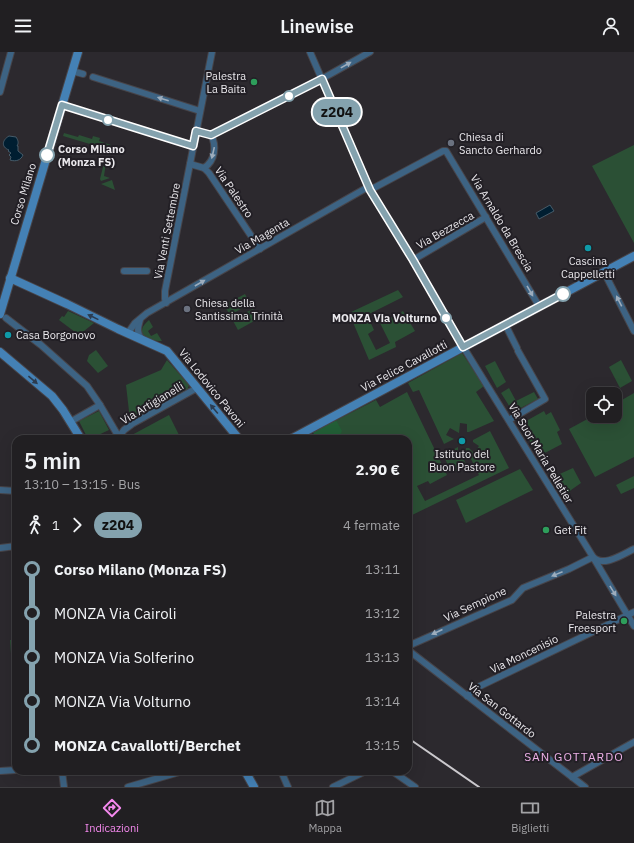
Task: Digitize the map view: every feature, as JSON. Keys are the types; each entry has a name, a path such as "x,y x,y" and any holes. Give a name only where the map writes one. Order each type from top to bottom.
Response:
{"street":[{"path":"0,92 11,52"},
{"name":"Corso Milano","path":"3,316 2,299 10,278 78,52"},
{"path":"212,52 196,131 211,135 322,79 370,52"},
{"name":"Via Suor Maria Pelletier","path":"310,52 369,188 413,260 463,347 634,626"},
{"path":"72,72 82,74"},
{"path":"93,77 200,111"},
{"path":"62,105 193,146"},
{"name":"Via Venti Settembre","path":"166,303 165,291 196,131"},
{"path":"190,164 204,168 210,163 215,144 211,135"},
{"name":"Via Magenta","path":"128,334 135,323 166,303 369,188 443,151 446,151"},
{"name":"Via Arnaldo da Brescia","path":"446,151 539,306"},
{"name":"Via Palestro","path":"204,168 211,174 260,249"},
{"name":"Via Bezzecca","path":"413,260 486,217"},
{"name":"Via Felice Cavallotti","path":"298,435 634,256"},
{"path":"124,271 147,271"},
{"path":"604,272 634,329"},
{"path":"10,278 128,334 142,339"},
{"path":"3,316 41,345 87,386 118,435"},
{"path":"140,320 138,335 142,339"},
{"path":"505,324 545,399 509,420"},
{"name":"Via Lodovico Pavoni","path":"142,339 168,351 236,435"},
{"path":"0,353 52,396 78,435"},
{"name":"Via Artigianelli","path":"122,435 124,430 132,424 197,388"},
{"path":"70,422 100,405"},
{"path":"0,490 12,491"},
{"path":"0,548 12,546"},
{"path":"593,557 599,562 606,561 634,549"},
{"name":"Via Sempione","path":"412,644 512,600 523,588 569,569 593,557"},
{"name":"Via Moncenisio","path":"467,696 476,688 634,612"},
{"name":"Via San Gottardo","path":"412,653 585,787"},
{"path":"572,777 634,742"},
{"path":"0,771 12,770"},
{"path":"62,775 64,787"},
{"path":"128,787 169,775"},
{"path":"248,775 254,787"},
{"path":"283,775 288,787"},
{"path":"333,787 358,775"},
{"path":"398,775 414,787"}],"green space":[{"path":"64,133 92,139 93,136 100,138 99,141 111,145 110,150 63,136"},
{"path":"634,145 634,243 592,166"},
{"path":"104,163 106,163 104,176 110,178 101,181 100,179"},
{"path":"112,180 115,190 101,184"},
{"path":"398,290 403,297 367,315 374,330 368,334 376,350 390,343 380,323 403,311 415,331 395,342 396,347 369,360 349,313"},
{"path":"245,294 250,304 230,315 224,305"},
{"path":"253,309 258,319 238,330 232,319"},
{"path":"68,311 94,323 79,335 59,320 62,316 64,317"},
{"path":"149,320 153,327 148,331 151,336 157,333 162,341 151,340 142,332 144,325"},
{"path":"96,350 108,366 98,373 87,361 89,355"},
{"path":"462,353 484,386 476,392 494,421 469,432 467,432 467,424 460,423 459,433 450,428 446,435 454,439 444,444 419,390 413,392 408,383"},
{"path":"167,360 189,385 187,391 130,420 126,385 161,370"},
{"path":"621,360 632,381 619,387 609,367"},
{"path":"495,361 506,382 497,388 485,366"},
{"path":"509,388 516,401 534,392 538,399 513,412 501,393"},
{"path":"407,392 447,475 430,484 428,481 417,486 425,501 479,475 470,457 464,460 467,466 452,473 443,455 458,447 458,457 465,457 466,448 469,448 474,453 479,446 473,442 473,440 490,431 509,468 412,515 412,435 314,435 313,432 376,400 380,407"},
{"path":"634,393 634,457 595,477 569,429 586,420 586,423 622,423 622,400"},
{"path":"99,411 109,430 98,435 86,435 79,421"},
{"path":"544,411 546,415 551,412 560,430 557,432 562,444 539,456 526,435 530,433 527,428 523,430 519,425"},
{"path":"169,415 179,435 132,435"},
{"path":"336,420 342,431 340,435 314,435 313,432"},
{"path":"573,468 581,483 564,497 553,477"},
{"path":"520,469 533,490 466,523 456,500"},
{"path":"634,476 634,488 621,494 616,485"},
{"path":"10,640 12,640 12,654"}],"water":[{"path":"9,136 16,137 18,140 18,151 23,155 18,160 10,160 11,157 9,155 11,153 6,149 3,143"},
{"path":"550,205 554,211 539,219 536,213"}],"railway":[{"path":"412,741 479,787"}],"bus line":[{"name":"z204","path":"47,155 62,105 124,126 193,146 196,131 211,135 322,79 370,190 387,220 413,260 463,347 563,294"}],"place":[{"name":"Palestra La Baita","path":"254,82"},
{"name":"Chiesa di Sancto Gerhardo","path":"451,143"},
{"name":"Corso Milano (Monza FS)","path":"47,155"},
{"name":"Cascina Cappelletti","path":"588,248"},
{"name":"Chiesa della Santissima Trinità","path":"187,309"},
{"name":"MONZA Via Volturno","path":"446,318"},
{"name":"Casa Borgonovo","path":"8,335"},
{"name":"Istituto del Buon Pastore","path":"462,441"},
{"name":"Get Fit","path":"546,530"},
{"name":"Palestra Freesport","path":"624,621"}],"district":[{"name":"SAN GOTTARDO","path":"574,756"}]}
